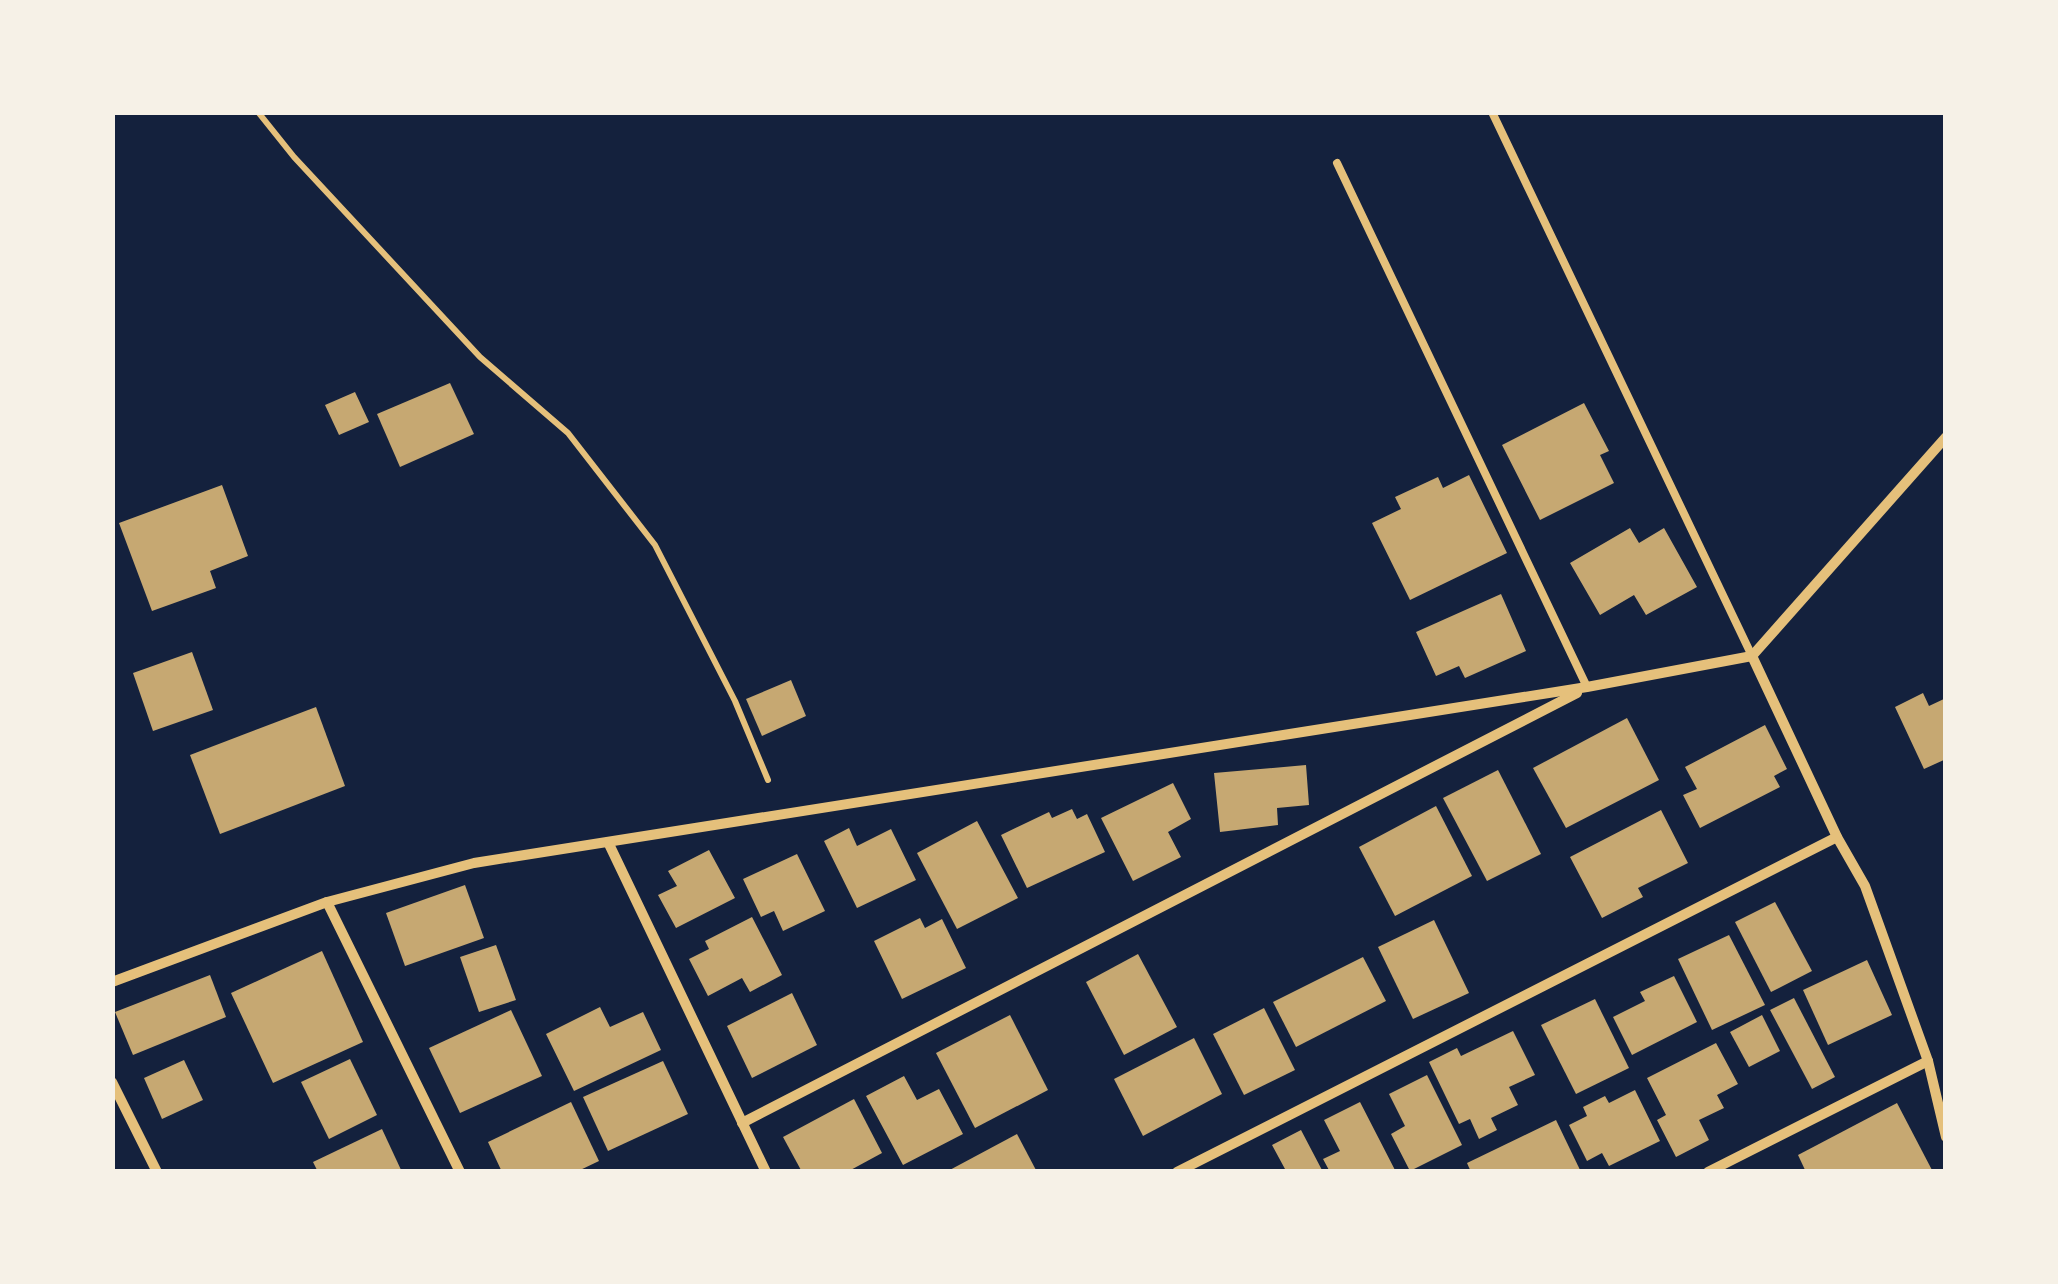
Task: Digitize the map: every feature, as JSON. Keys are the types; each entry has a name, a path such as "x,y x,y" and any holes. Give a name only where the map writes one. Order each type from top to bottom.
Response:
{"street":[{"path":"112,982 327,902 474,863 1587,687 1752,656 1946,436"},
{"path":"1752,656 1837,836 1865,886 1928,1061 1946,1138"},
{"path":"742,1124 1587,687"},
{"path":"1177,1172 1837,836"},
{"path":"608,842 766,1172"},
{"path":"327,902 460,1172"},
{"path":"1708,1172 1928,1061"},
{"path":"112,1082 157,1172"}],"lane":[{"path":"1492,112 1752,656"},
{"path":"1337,163 1587,687"}],"path":[{"path":"258,112 294,157 480,357 568,434 655,544 735,701 782,813"}],"building":[{"path":"450,383 474,434 400,467 377,414"},
{"path":"355,392 369,422 339,435 325,405"},
{"path":"1584,403 1609,451 1600,455 1614,483 1540,520 1502,445"},
{"path":"1469,475 1507,553 1410,600 1372,523 1401,509 1395,497 1438,477 1443,488"},
{"path":"222,485 248,556 210,571 216,588 152,611 119,523"},
{"path":"1630,528 1639,543 1664,528 1697,587 1646,615 1634,595 1600,615 1570,563"},
{"path":"1501,594 1526,651 1465,678 1459,666 1436,676 1416,632"},
{"path":"192,652 213,710 153,731 133,673"},
{"path":"791,680 806,716 762,736 746,699"},
{"path":"1923,693 1929,706 1946,698 1946,759 1924,769 1895,707"},
{"path":"316,707 345,786 220,834 190,755"},
{"path":"1627,718 1659,780 1566,828 1533,768"},
{"path":"1765,725 1787,769 1774,776 1780,787 1700,828 1683,795 1697,789 1685,767"},
{"path":"1306,765 1309,805 1277,808 1278,825 1220,832 1214,773"},
{"path":"1498,770 1541,854 1487,881 1443,798"},
{"path":"1173,783 1191,819 1168,832 1181,857 1133,881 1101,818"},
{"path":"1436,806 1472,876 1395,916 1359,847"},
{"path":"1072,809 1077,819 1087,814 1105,852 1027,888 1001,835 1049,812 1052,818"},
{"path":"1661,810 1688,863 1638,888 1643,897 1602,918 1570,857"},
{"path":"977,821 1018,898 957,929 917,853"},
{"path":"849,828 857,846 891,829 916,880 857,908 824,841"},
{"path":"709,850 735,898 676,928 658,895 677,886 668,871"},
{"path":"797,854 825,911 783,931 774,911 761,917 743,879"},
{"path":"465,885 484,938 405,966 386,913"},
{"path":"1775,902 1812,971 1771,992 1735,922"},
{"path":"752,917 782,975 750,992 742,978 708,996 689,959 709,949 705,941"},
{"path":"920,918 925,928 942,919 966,968 902,999 874,941"},
{"path":"1434,920 1469,993 1413,1019 1378,947"},
{"path":"1729,935 1765,1005 1712,1030 1678,959"},
{"path":"496,945 516,1000 479,1012 460,957"},
{"path":"322,951 363,1042 273,1083 231,993"},
{"path":"1138,954 1177,1027 1124,1055 1086,982"},
{"path":"1363,957 1386,1001 1296,1047 1273,1002"},
{"path":"1867,960 1892,1015 1828,1045 1803,990"},
{"path":"210,975 226,1017 133,1055 115,1012"},
{"path":"1674,976 1697,1022 1632,1055 1613,1017 1645,1001 1640,992"},
{"path":"792,993 817,1045 752,1078 727,1026"},
{"path":"1794,998 1835,1077 1812,1089 1770,1010"},
{"path":"1595,999 1629,1068 1576,1094 1541,1025"},
{"path":"600,1007 610,1027 643,1012 661,1050 574,1091 546,1034"},
{"path":"1264,1008 1295,1070 1244,1095 1213,1034"},
{"path":"511,1010 542,1076 460,1113 429,1048"},
{"path":"1010,1015 1048,1090 975,1128 936,1053"},
{"path":"1762,1015 1780,1051 1749,1067 1730,1032"},
{"path":"1513,1031 1535,1075 1509,1087 1518,1105 1491,1118 1497,1130 1479,1139 1470,1119 1459,1124 1429,1062 1457,1048 1461,1056"},
{"path":"1194,1038 1222,1094 1143,1136 1114,1079"},
{"path":"1716,1043 1738,1084 1717,1095 1724,1108 1699,1120 1709,1140 1676,1157 1657,1120 1666,1115 1647,1078"},
{"path":"350,1059 377,1115 329,1139 301,1082"},
{"path":"184,1060 203,1100 162,1119 144,1078"},
{"path":"663,1061 688,1114 608,1151 583,1097"},
{"path":"1427,1075 1462,1145 1410,1171 1391,1134 1405,1126 1389,1094"},
{"path":"904,1076 917,1100 939,1089 963,1134 903,1165 866,1096"},
{"path":"1635,1090 1660,1141 1609,1166 1602,1153 1587,1161 1569,1125 1587,1116 1583,1107 1605,1096 1609,1103"},
{"path":"854,1099 882,1153 847,1172 802,1172 783,1137"},
{"path":"571,1102 599,1161 576,1172 502,1172 488,1142"},
{"path":"1360,1102 1396,1172 1330,1172 1323,1159 1340,1151 1324,1120"},
{"path":"1897,1103 1933,1172 1806,1172 1798,1155"},
{"path":"1556,1120 1581,1172 1471,1172 1467,1163"},
{"path":"382,1129 402,1172 318,1172 313,1162"},
{"path":"1301,1130 1323,1172 1279,1172 1285,1169 1272,1145"},
{"path":"1017,1134 1037,1172 946,1172"}]}
